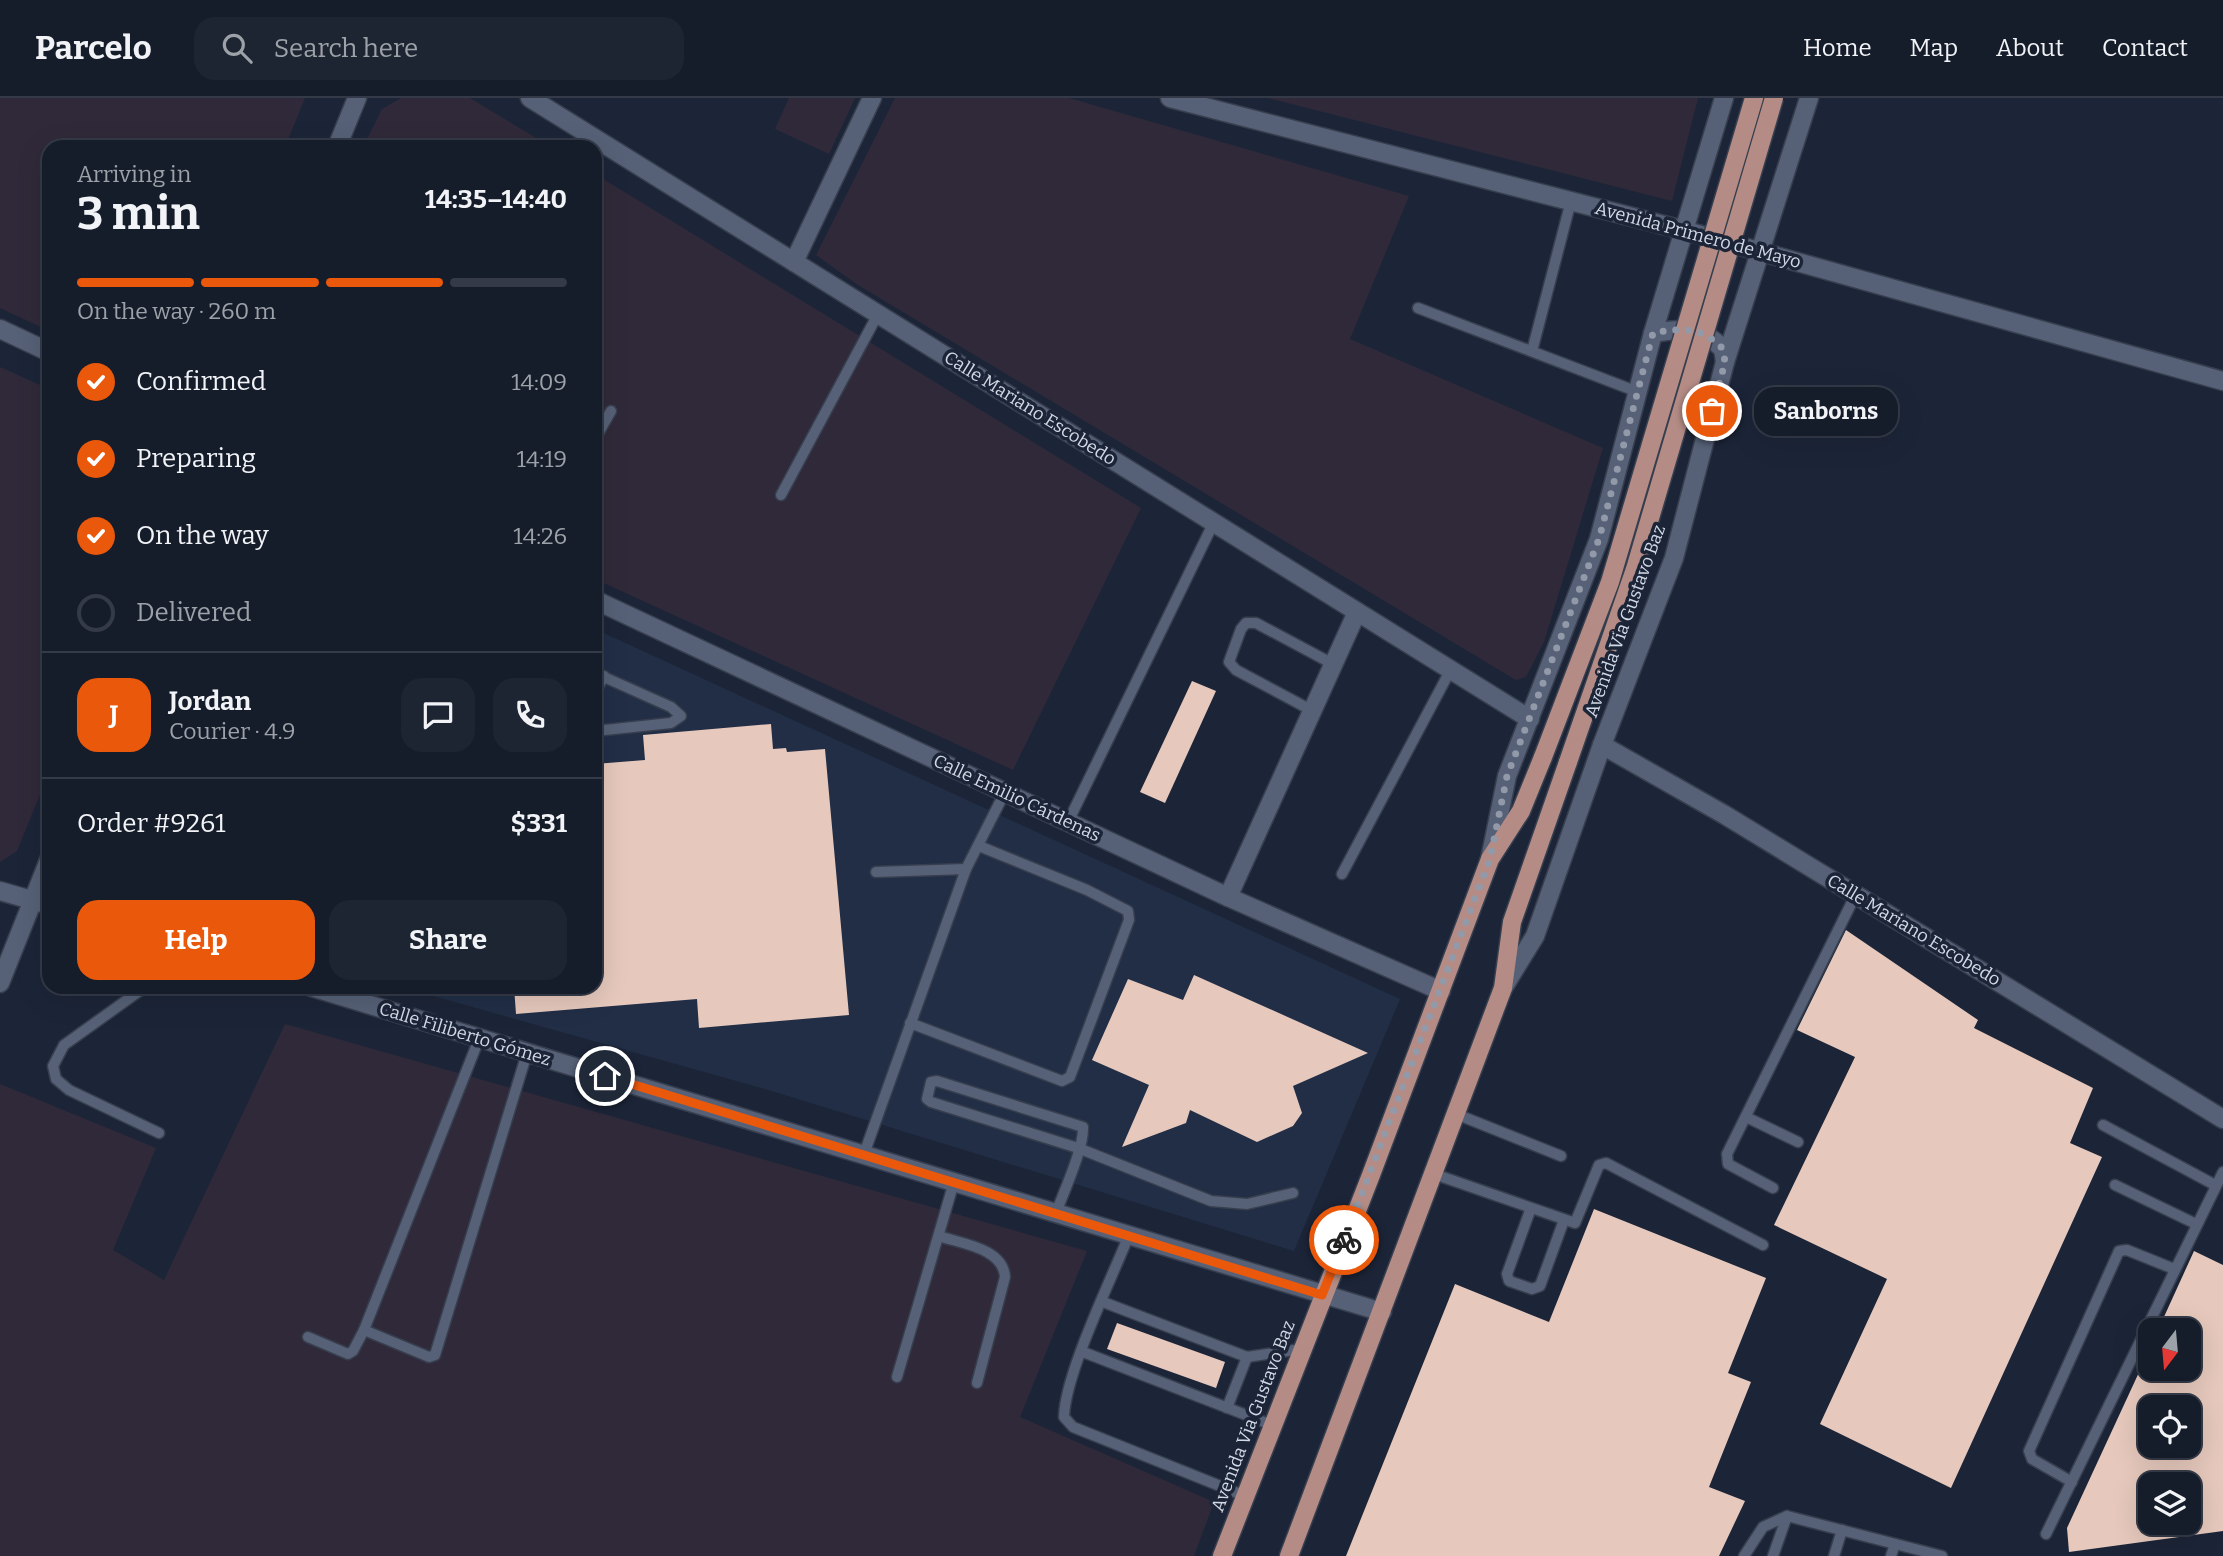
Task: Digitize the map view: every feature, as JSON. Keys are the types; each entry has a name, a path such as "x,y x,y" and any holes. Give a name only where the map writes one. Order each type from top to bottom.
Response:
{"main road":[{"name":"Avenida Via Gustavo Baz","path":"1222,1556 1490,859 1521,811 1610,582 1754,98"},
{"name":"Avenida Via Gustavo Baz","path":"1289,1556 1503,988 1511,922 1635,569 1774,98"}],"street":[{"path":"340,140 357,98"},
{"name":"Calle Mariano Escobedo","path":"530,98 598,140"},
{"path":"794,262 872,98"},
{"name":"Avenida Primero de Mayo","path":"1170,98 1683,230 2223,381"},
{"name":"Avenida Via Gustavo Baz","path":"1490,859 1507,776 1599,539 1653,333 1724,98"},
{"name":"Avenida Via Gustavo Baz","path":"1503,988 1535,936 1602,745 1674,558 1725,362 1809,98"},
{"name":"Calle Mariano Escobedo","path":"602,143 1530,719"},
{"path":"1653,333 1688,328 1703,332 1723,349 1725,362"},
{"path":"0,329 42,349"},
{"name":"Calle Emilio Cárdenas","path":"602,603 1228,897 1441,991"},
{"path":"1228,897 1357,612"},
{"name":"Calle Mariano Escobedo","path":"1602,745 1856,894 2223,1119"},
{"path":"0,891 41,902 0,983"},
{"name":"Calle Filiberto Gómez","path":"333,994 1382,1312"}],"lane":[{"path":"1532,351 1571,201"},
{"path":"1418,308 1637,392"},
{"path":"781,495 878,314"},
{"path":"602,427 611,411"},
{"path":"1068,822 1214,522"},
{"path":"1311,710 1236,670 1229,662 1241,629 1247,623 1256,623 1333,664"},
{"path":"1342,874 1450,671"},
{"path":"602,675 671,707 681,716 671,723 602,729"},
{"path":"864,1154 966,869 1005,792"},
{"path":"910,1023 1052,1078 1066,1081 1070,1077 1129,920 1128,911 1087,890 979,846"},
{"path":"876,872 966,869"},
{"path":"1773,1188 1726,1161 1856,894"},
{"path":"135,994 64,1045 53,1066 57,1079 69,1090 159,1133"},
{"path":"308,1337 348,1353 353,1351 364,1330 479,1040"},
{"path":"364,1330 429,1357 435,1355 527,1052"},
{"path":"1056,1213 1078,1148 1084,1130 1080,1125 937,1081 931,1083 927,1099 931,1101 1078,1148 1227,1204 1247,1204 1293,1193"},
{"path":"1456,1114 1561,1156"},
{"path":"1746,1117 1798,1142"},
{"path":"2103,1125 2214,1185"},
{"path":"1434,1174 1575,1223 1600,1165 1606,1163 1763,1245"},
{"path":"2046,1534 2214,1185 2223,1172"},
{"path":"897,1377 954,1182"},
{"path":"2115,1185 2196,1224"},
{"path":"1531,1208 1507,1274 1509,1281 1537,1289 1540,1286 1564,1220"},
{"path":"1129,1235 1064,1404 1064,1417 1073,1427 1245,1496"},
{"path":"939,1236 996,1256 1004,1265 1005,1277 977,1383"},
{"path":"2072,1482 2032,1459 2029,1451 2119,1251 2127,1250 2174,1269"},
{"path":"1102,1302 1247,1357 1301,1349"},
{"path":"1083,1352 1272,1425"},
{"path":"1227,1408 1247,1357"},
{"path":"1773,1556 1787,1516"},
{"path":"1744,1556 1763,1527 1787,1516 1942,1556"},
{"path":"1835,1556 1842,1530"},
{"path":"1891,1556 1895,1544"}],"shaded area":[{"path":"0,98 305,98 288,140 42,140 42,328 0,308"},
{"path":"401,98 470,98 539,140 366,140 382,109"},
{"path":"789,98 855,98 829,154 775,129"},
{"path":"895,98 1069,98 1409,196 1350,339 1603,448 1544,642 1526,677 1516,680 858,285 816,255"},
{"path":"1268,98 1698,98 1672,201"},
{"path":"602,178 1141,508 1013,770 602,582"},
{"path":"0,367 42,386 42,789 17,851 0,862"},
{"path":"602,632 1400,999 1294,1251 765,1089 426,994 602,994"},
{"path":"285,1024 1087,1251 1020,1417 1214,1502 1194,1556 0,1556 0,1084 156,1148 113,1250 164,1280"}],"building":[{"path":"1192,681 1216,691 1165,803 1140,792"},
{"path":"771,724 773,749 786,748 787,752 825,749 849,1015 699,1028 697,999 516,1014 515,994 602,994 602,763 645,760 643,735"},
{"path":"1846,930 1978,1020 1974,1028 2093,1088 2070,1143 2102,1157 1951,1488 1820,1424 1887,1279 1774,1225 1855,1057 1797,1030"},
{"path":"1194,975 1368,1053 1293,1086 1302,1113 1293,1126 1257,1142 1190,1110 1186,1123 1122,1147 1149,1085 1092,1060 1128,979 1183,1000"},
{"path":"1594,1209 1766,1278 1728,1373 1751,1382 1709,1487 1745,1501 1719,1556 1346,1556 1455,1284 1549,1322"},
{"path":"2194,1251 2223,1265 2223,1531 2201,1534 2201,1472 2138,1472 2138,1535 2194,1535 2069,1552 2067,1528 2138,1374 2138,1381 2202,1381 2202,1318 2163,1318"},
{"path":"1117,1323 1225,1362 1216,1388 1107,1349"}],"way so far":[{"path":"1344,1240 1380,1152 1490,859 1507,776 1599,539 1653,333 1688,328 1703,332 1723,349 1725,362 1712,411"}],"place":[{"name":"Sanborns","path":"1712,411"}],"route":[{"path":"605,1076 1322,1295 1344,1240"}]}
